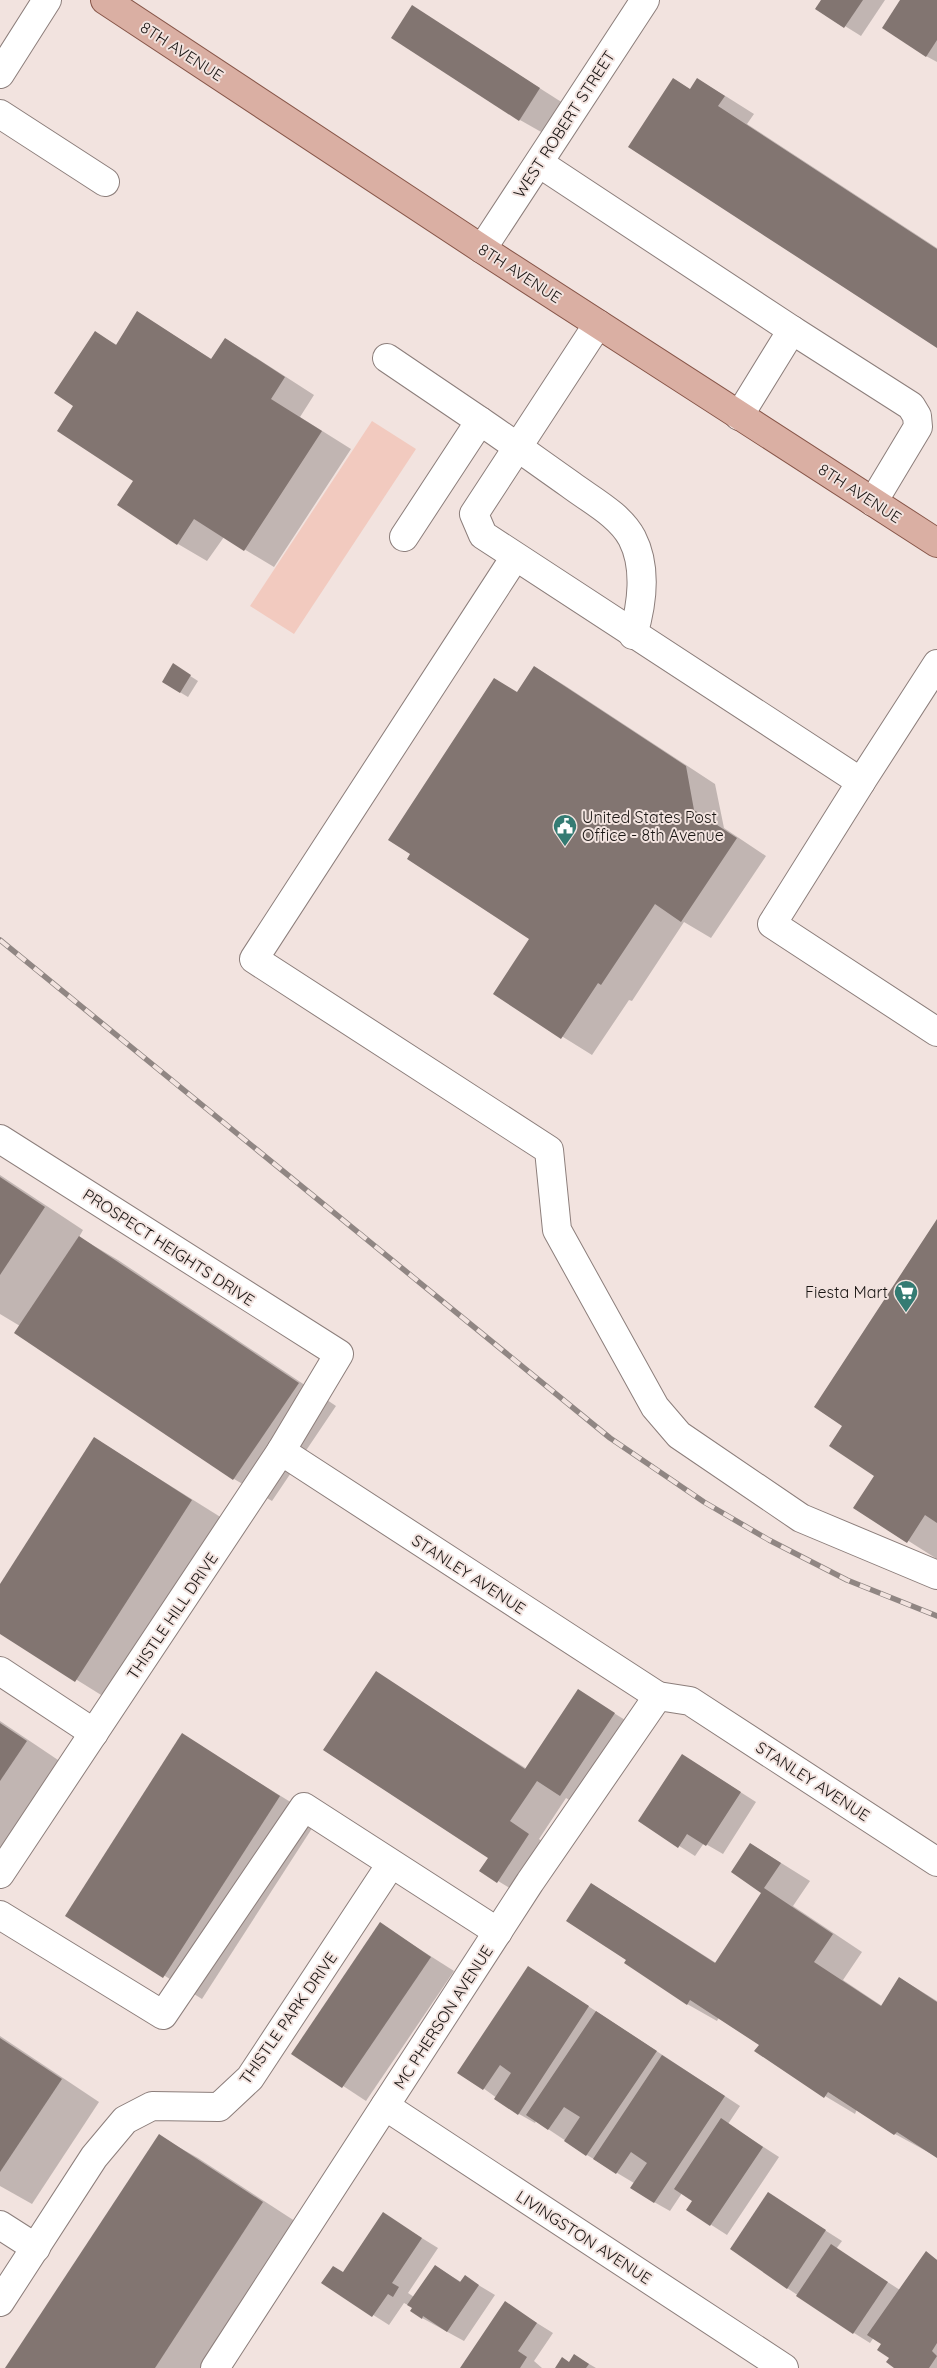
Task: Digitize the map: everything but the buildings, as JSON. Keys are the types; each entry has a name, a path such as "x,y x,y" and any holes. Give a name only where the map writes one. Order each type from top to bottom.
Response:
{"main road":[{"name":"8TH AVENUE","path":"105,0 482,249 937,543"}],"street":[{"path":"0,74 47,0"},
{"name":"WEST ROBERT STREET","path":"482,249 645,0"},
{"path":"0,114 105,182"},
{"path":"539,163 911,406 917,416 918,427 873,502"},
{"path":"598,324 474,514 483,535 633,635 861,782"},
{"path":"740,416 792,330"},
{"path":"387,358 605,509 631,537 640,574 641,594 640,612 633,635"},
{"path":"404,537 480,421"},
{"path":"515,557 254,959 549,1150 557,1230 655,1406 679,1435 801,1518 937,1575"},
{"path":"937,664 772,924 937,1032"},
{"name":"PROSPECT HEIGHTS DRIVE","path":"0,1139 339,1354"},
{"name":"THISTLE HILL DRIVE","path":"0,1874 282,1451 339,1354"},
{"name":"STANLEY AVENUE","path":"282,1451 658,1696 690,1701 937,1862"},
{"path":"0,1671 94,1733"},
{"name":"MC PHERSON AVENUE","path":"216,2368 498,1932 658,1696"},
{"path":"0,1915 164,2015 304,1807 498,1932"},
{"name":"THISTLE PARK DRIVE","path":"0,2302 94,2157 125,2120 152,2106 219,2107 250,2078 392,1864"},
{"name":"LIVINGSTON AVENUE","path":"386,2106 784,2368"},
{"path":"0,2225 36,2248"}],"shaded area":[{"path":"372,421 416,449 294,634 250,606"}],"railway":[{"path":"0,940 610,1438 704,1502 769,1540 847,1580 937,1616"}],"place":[{"name":"United States Post Office - 8th Avenue","path":"565,847"},
{"name":"Fiesta Mart","path":"906,1313"}]}
